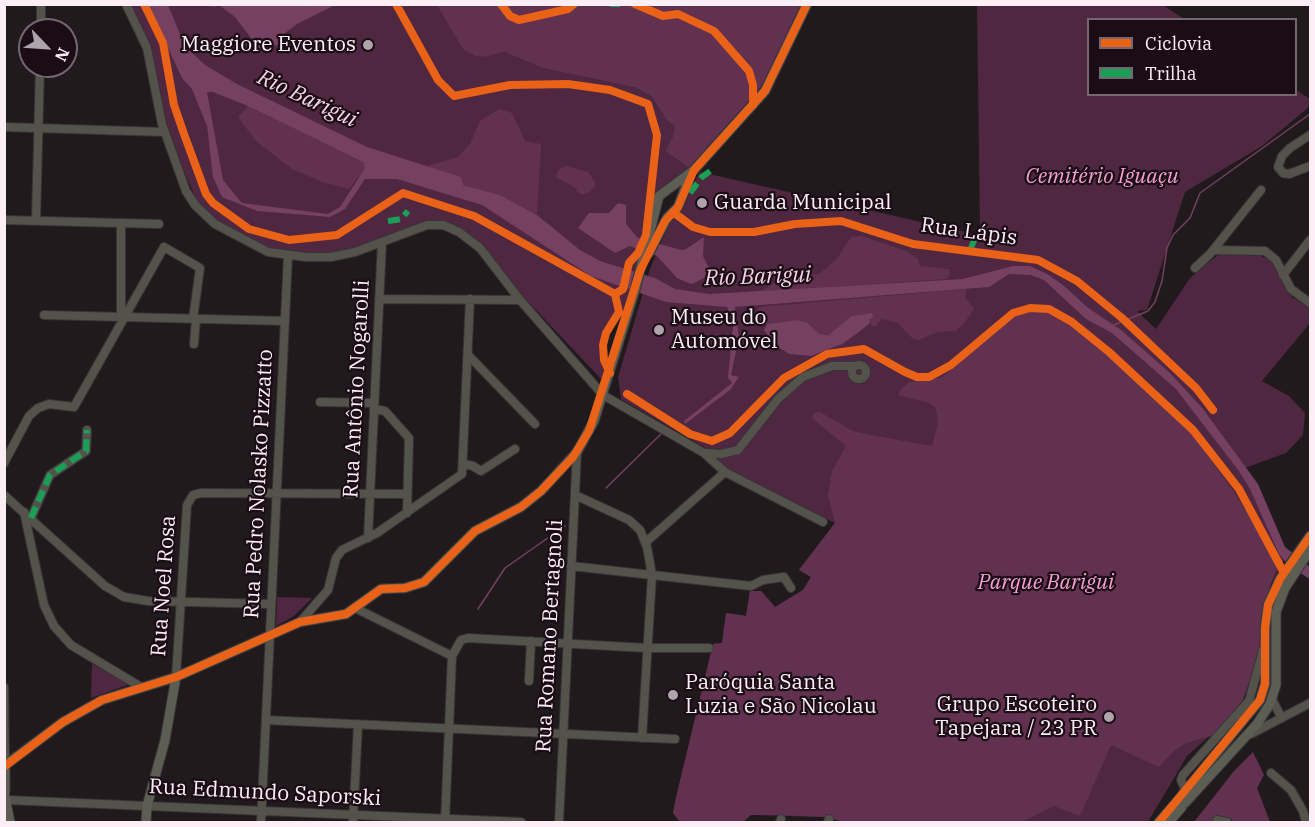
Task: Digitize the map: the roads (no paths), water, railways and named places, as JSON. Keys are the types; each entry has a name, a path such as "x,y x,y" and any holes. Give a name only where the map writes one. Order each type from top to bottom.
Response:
{"main road":[{"path":"10,822 5,766 83,710 112,696 176,678 300,622 340,616 381,589 405,588 424,582 475,531 534,497 577,452 594,421 652,238 659,196 669,192 694,170 765,91 807,4"},
{"path":"652,238 670,213 676,210 694,170"},
{"path":"669,192 675,194 679,201"},
{"path":"658,203 662,211 670,213"},
{"path":"1169,822 1182,799 1260,700 1265,684 1268,605 1305,553 1311,536"},
{"path":"1159,822 1263,717 1272,699 1276,677 1276,612 1290,571"},
{"path":"146,822 147,806 166,733 176,678"}],"street":[{"path":"126,4 149,57 164,132 186,190 201,213 252,245 288,256 331,257 382,242 427,225 451,228 466,236 480,248 520,300 603,395 704,453 725,472 823,522"},
{"path":"36,220 40,78"},
{"path":"4,127 164,132"},
{"path":"1311,135 1290,148 1282,156 1278,167 1283,173 1289,174 1311,166"},
{"path":"1196,268 1214,250 1261,190"},
{"path":"4,220 159,224"},
{"path":"121,223 124,317"},
{"path":"1283,275 1311,240"},
{"name":"Rua Antônio Nogarolli","path":"368,538 382,242"},
{"path":"4,464 29,416 38,408 49,404 74,407 164,247 200,268 194,319 195,344"},
{"path":"1214,250 1265,251 1276,260 1295,294 1311,303"},
{"name":"Rua Pedro Nolasko Pizzatto","path":"261,822 288,256"},
{"path":"379,298 520,300"},
{"path":"300,622 328,590 338,554 407,513 462,474 470,299"},
{"path":"44,315 285,321"},
{"path":"468,355 535,424"},
{"path":"704,453 721,454 738,450 785,392 803,377 832,366 855,366"},
{"path":"320,402 374,406 385,411 407,433 407,513"},
{"path":"31,518 50,475 86,451 87,430"},
{"path":"464,464 481,471 515,449"},
{"name":"Rua Romano Bertagnoli","path":"559,822 577,452"},
{"path":"646,542 725,472"},
{"name":"Rua Noel Rosa","path":"176,678 187,505 190,498 201,493 277,493"},
{"path":"277,493 407,494"},
{"path":"4,495 117,594 140,601 271,604"},
{"path":"575,495 629,520 640,530 646,542 652,575 642,738"},
{"path":"24,512 44,605 54,626 71,645 141,687"},
{"path":"571,566 751,586 763,580 784,577 791,588"},
{"path":"355,608 452,656"},
{"path":"445,821 452,656 458,642 468,638 647,648 709,648"},
{"path":"529,681 531,641"},
{"path":"4,687 5,766"},
{"path":"1272,699 1281,717"},
{"path":"1245,737 1311,703"},
{"path":"266,720 675,740"},
{"path":"353,819 358,725"},
{"path":"1271,772 1291,790 1307,810 1306,822"},
{"name":"Rua Edmundo Saporski","path":"6,794 147,806 261,811 353,819 521,822"},
{"path":"1217,820 1227,822"}],"waterway":[{"path":"1114,325 1148,311 1155,302 1162,281 1167,248 1173,235 1190,218 1200,193 1310,114"},
{"path":"606,488 662,433"},
{"path":"478,609 505,568 565,526"}],"place":[{"name":"Maggiore Eventos","path":"368,45"},
{"name":"Guarda Municipal","path":"702,203"},
{"name":"Museu do Automóvel","path":"659,330"},
{"name":"Paróquia Santa Luzia e São Nicolau","path":"673,695"},
{"name":"Grupo Escoteiro Tapejara / 23 PR","path":"1109,717"}],"water label":[{"name":"Rio Barigui","path":"307,99"},
{"name":"Rio Barigui","path":"758,277"}],"park label":[{"name":"Cemitério Iguaçu","path":"1102,177"},
{"name":"Parque Barigui","path":"1046,583"}]}
